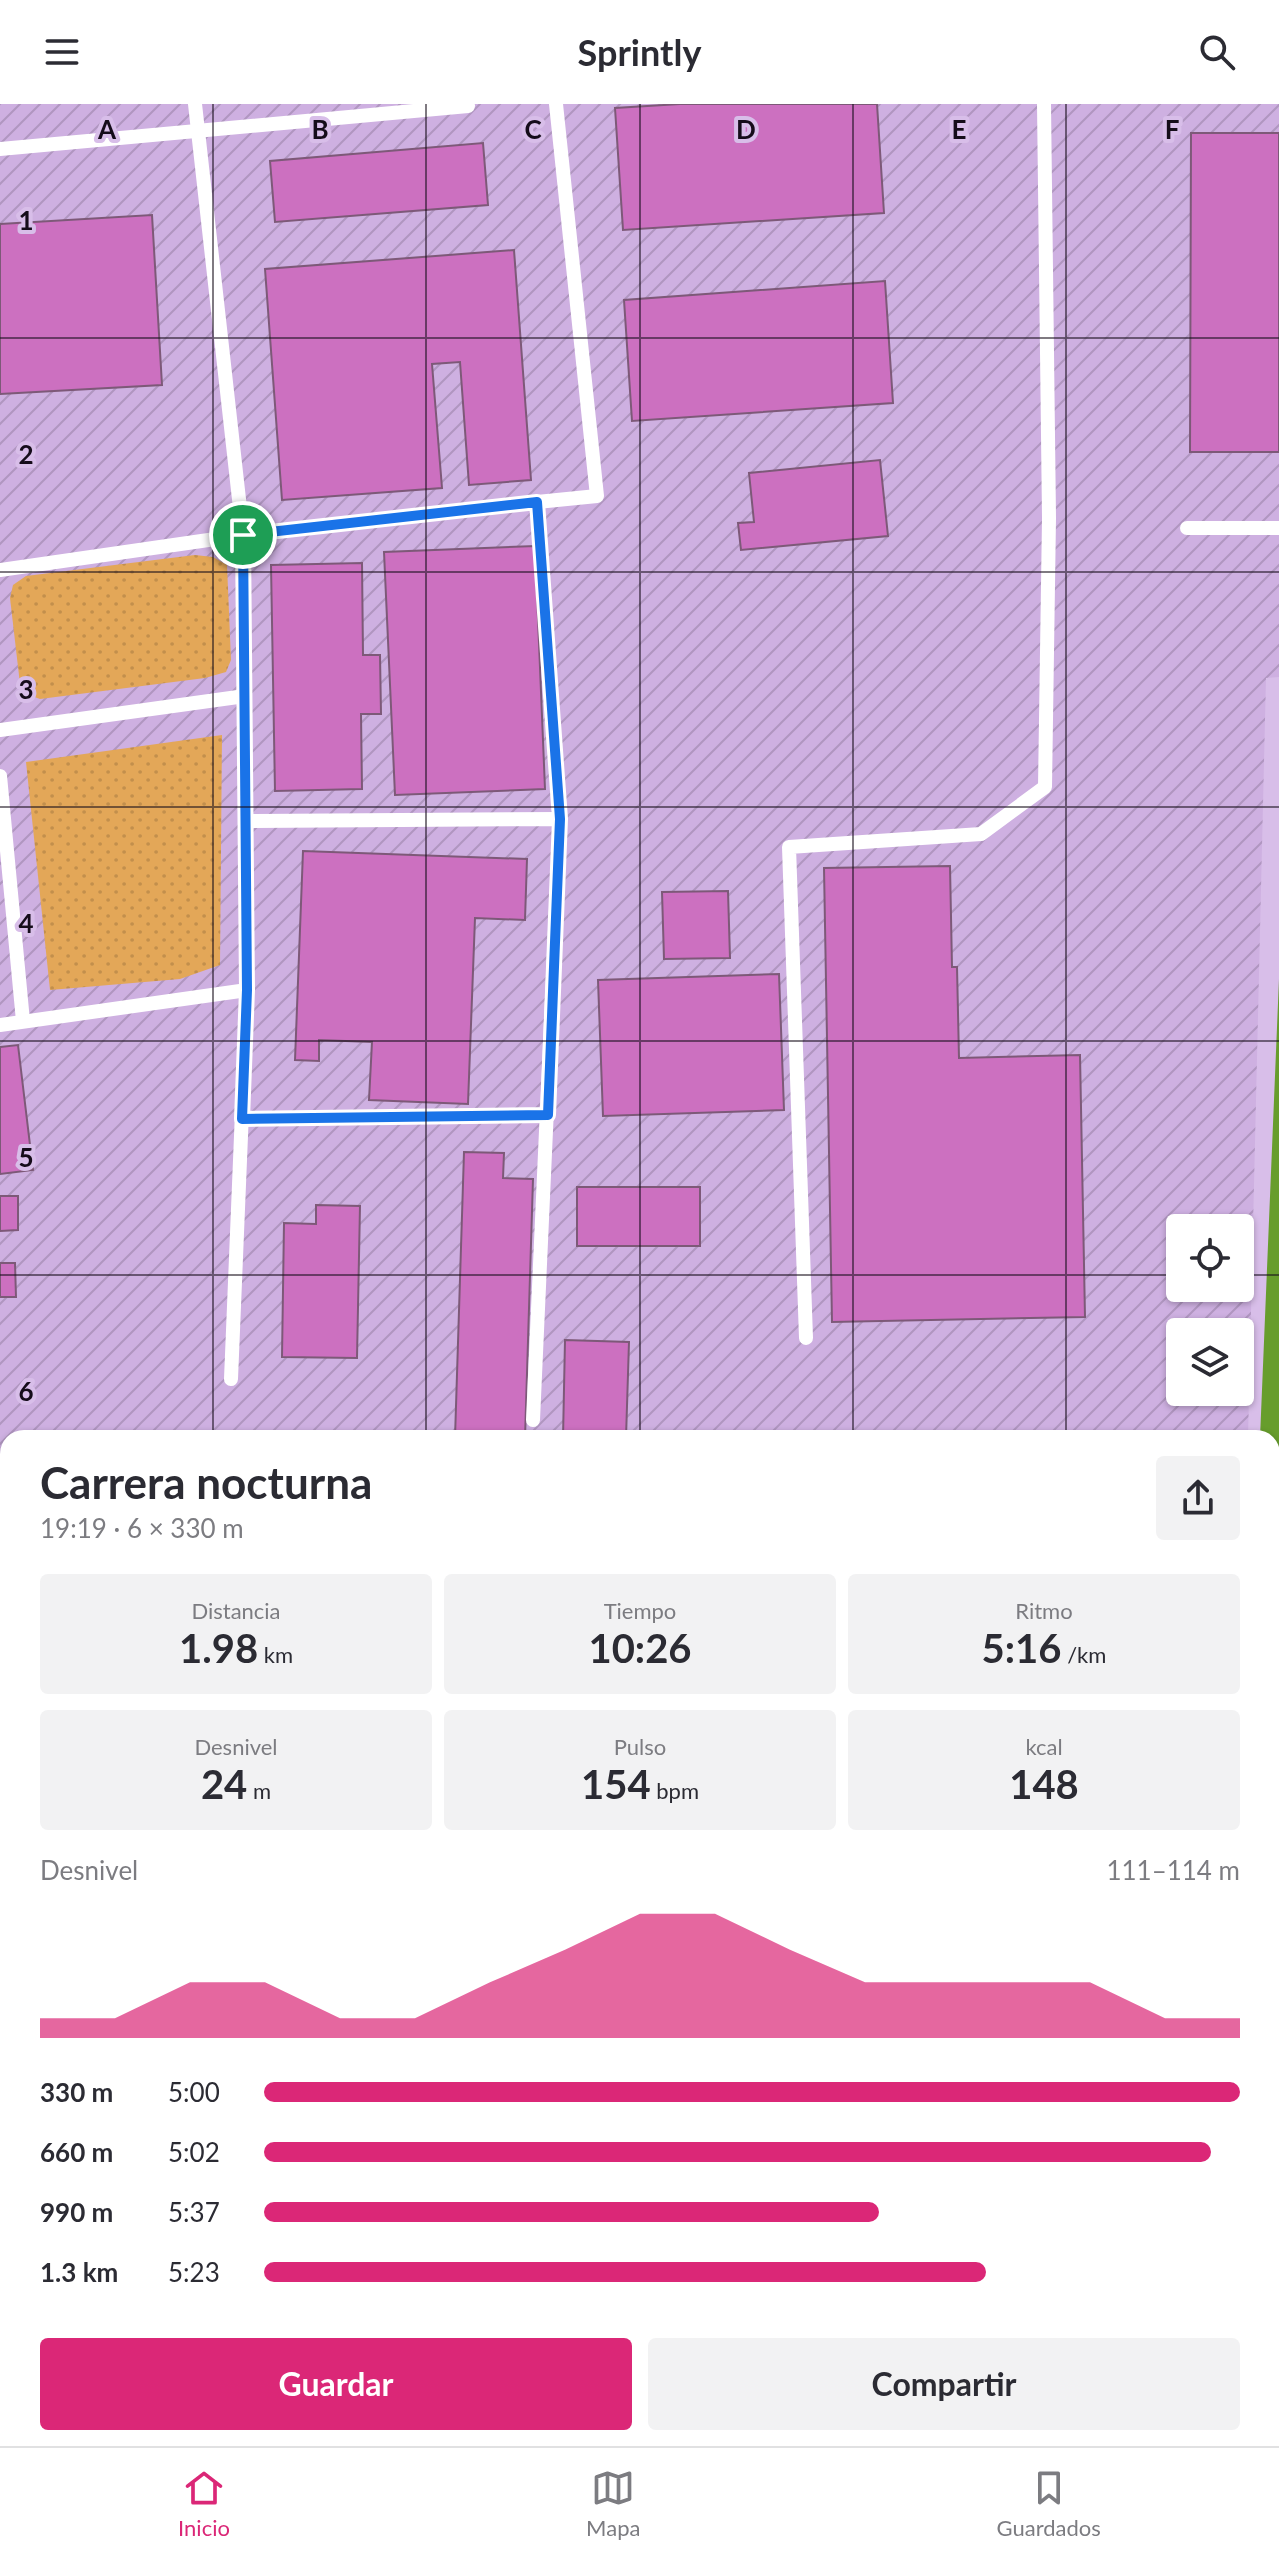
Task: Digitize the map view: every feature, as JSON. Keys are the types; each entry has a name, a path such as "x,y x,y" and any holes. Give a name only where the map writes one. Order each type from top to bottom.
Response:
{"lane":[{"path":"195,104 243,535 247,990 231,1379"},
{"path":"0,570 243,535 597,496 556,104"},
{"path":"806,1338 789,847 981,834 1045,787 1049,518 1044,104"},
{"path":"0,149 468,106"},
{"path":"533,1420 560,819 537,502"},
{"path":"1187,528 1279,528"},
{"path":"0,730 245,696"},
{"path":"0,776 23,1021"},
{"path":"246,821 560,819"},
{"path":"0,1025 247,990"},
{"path":"242,1119 548,1115"}],"shaded area":[{"path":"0,104 1279,104 1279,677 1266,678 1253,1214 1166,1214 1166,1302 1251,1302 1251,1318 1166,1318 1166,1406 1249,1406 1248,1430 0,1430"},
{"path":"195,555 213,557 227,565 231,660 226,672 205,678 40,699 26,694 20,684 10,598 13,585 26,576"},
{"path":"222,735 220,965 180,979 50,990 26,762"},
{"path":"1279,979 1279,1430 1260,1430"}],"building":[{"path":"680,104 877,104 884,213 623,230 615,108"},
{"path":"1191,133 1279,133 1279,452 1190,452"},
{"path":"483,143 488,205 275,222 270,161"},
{"path":"152,215 162,385 0,394 0,224"},
{"path":"514,250 531,480 469,485 460,362 432,364 442,488 282,500 265,269"},
{"path":"885,281 893,403 632,421 624,300"},
{"path":"880,460 888,536 741,550 738,523 754,522 749,473"},
{"path":"535,546 545,789 395,795 384,552"},
{"path":"362,563 363,655 380,655 381,714 361,714 362,789 275,791 271,565"},
{"path":"303,851 527,859 525,920 475,918 468,1104 369,1100 372,1042 319,1040 319,1061 295,1060"},
{"path":"950,866 952,967 957,967 959,1058 1080,1055 1085,1317 832,1322 824,868"},
{"path":"728,891 730,958 664,959 662,892"},
{"path":"779,974 784,1110 603,1116 598,980"},
{"path":"18,1045 33,1170 0,1174 0,1047"},
{"path":"464,1152 504,1153 503,1178 533,1179 525,1430 455,1430"},
{"path":"577,1187 700,1187 700,1246 577,1246"},
{"path":"0,1196 18,1196 18,1230 0,1231"},
{"path":"316,1205 360,1206 357,1358 282,1357 284,1223 316,1224"},
{"path":"0,1263 15,1263 16,1297 0,1297"},
{"path":"565,1340 629,1342 626,1430 563,1430"}],"route":[{"path":"537,502 560,819 548,1115 242,1119 247,990 243,535 537,502"}]}
